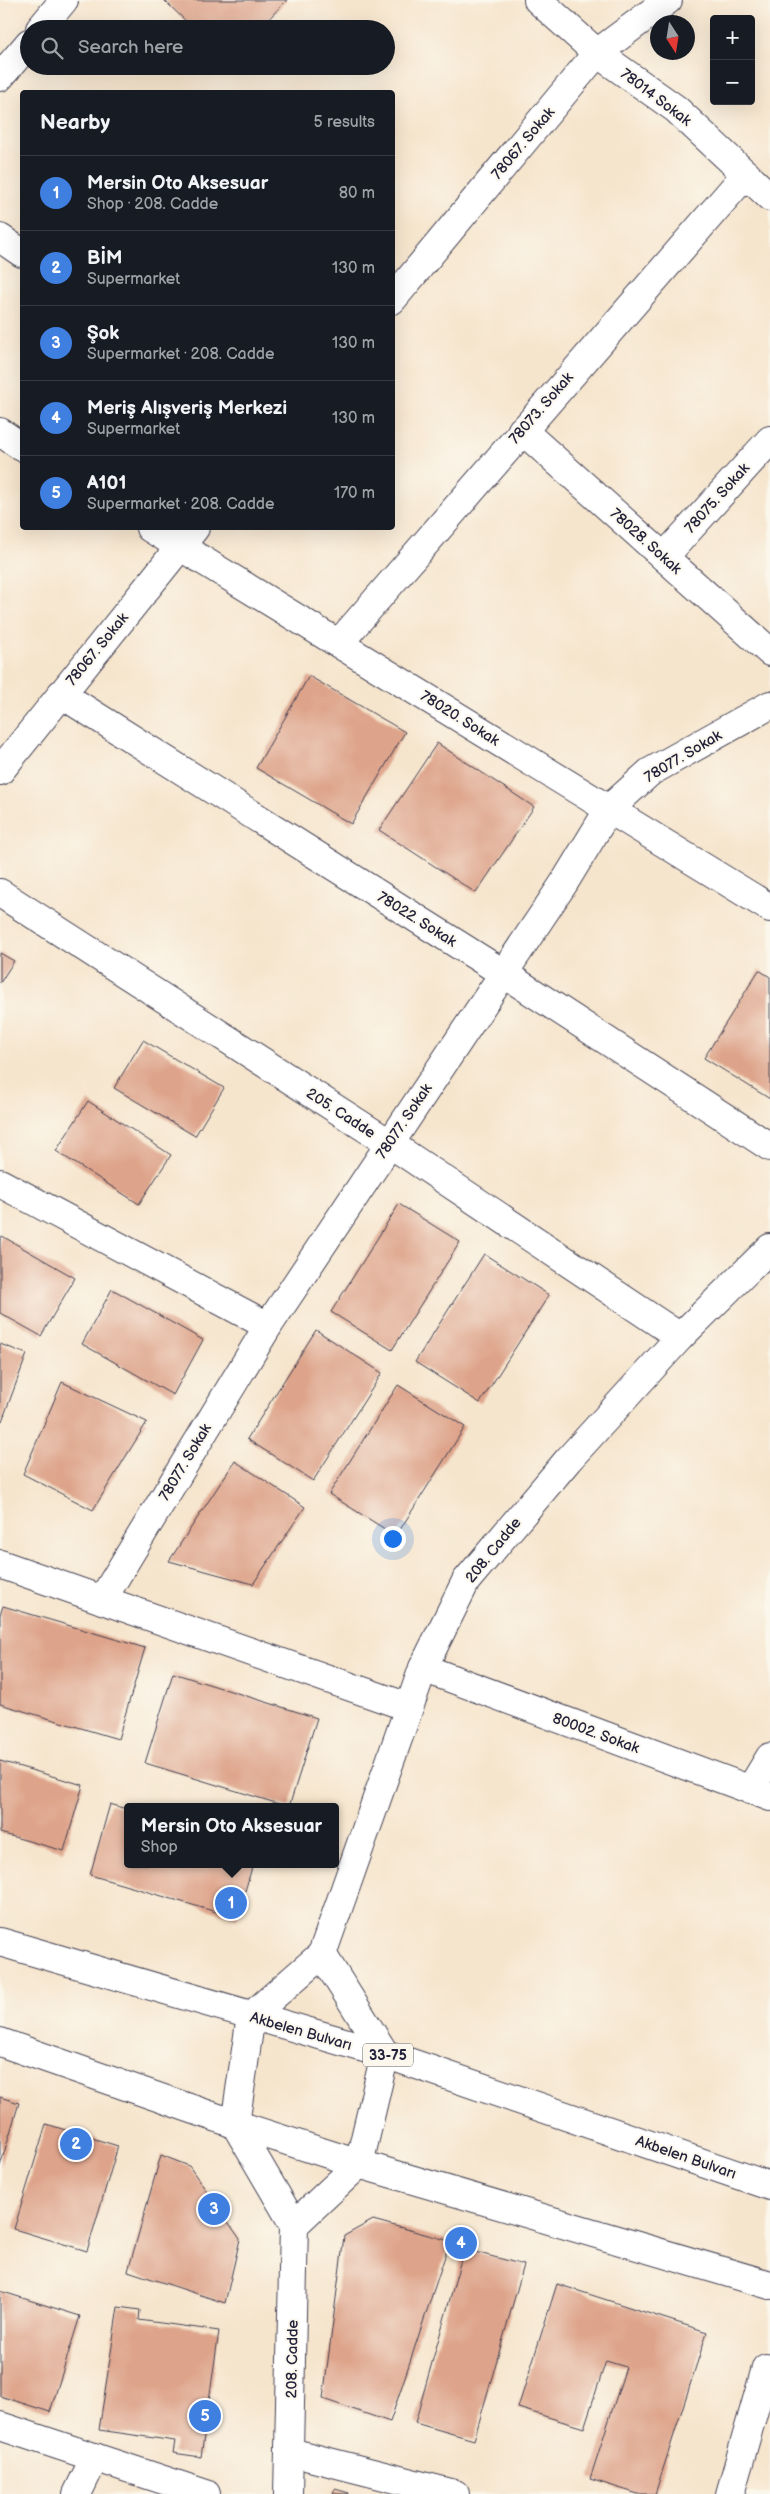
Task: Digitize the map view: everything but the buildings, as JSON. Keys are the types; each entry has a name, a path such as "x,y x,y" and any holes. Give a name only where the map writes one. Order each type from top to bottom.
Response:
{"street":[{"path":"47,20 64,0"},
{"name":"78014 Sokak","path":"538,0 597,54 676,109 770,197"},
{"name":"78067. Sokak","path":"395,296 597,54 668,0"},
{"path":"0,77 20,54"},
{"name":"78073. Sokak","path":"339,643 746,174"},
{"path":"0,238 20,252"},
{"name":"78028. Sokak","path":"522,430 770,652"},
{"path":"0,432 20,446"},
{"name":"78075. Sokak","path":"664,557 770,440"},
{"name":"78020. Sokak","path":"158,530 188,537 339,643 770,908"},
{"name":"78067. Sokak","path":"0,771 188,537"},
{"name":"78022. Sokak","path":"61,694 503,973 770,1147"},
{"name":"78077. Sokak","path":"102,1600 268,1326 564,883 609,809 650,772 770,705"},
{"name":"205. Cadde","path":"0,893 389,1143 680,1337"},
{"path":"0,1183 268,1326"},
{"name":"208. Cadde","path":"322,1954 423,1668 466,1582 568,1460 680,1337 770,1248"},
{"path":"0,1564 408,1707"},
{"name":"80002. Sokak","path":"423,1668 760,1794"},
{"path":"760,1794 770,1757"},
{"name":"Akbelen Bulvarı","path":"0,1942 385,2054 770,2186"},
{"path":"322,1954 385,2054 359,2164 294,2225 235,2124 251,2016 322,1954"},
{"path":"0,2042 235,2124 359,2164 770,2285"},
{"name":"208. Cadde","path":"288,2494 294,2225"},
{"path":"730,2494 766,2368"},
{"path":"0,2426 206,2494"},
{"path":"290,2452 455,2494"},
{"path":"77,2494 95,2457"}],"place":[{"name":"Mersin Oto Aksesuar","path":"231,1903"},
{"name":"BİM","path":"76,2144"},
{"name":"Şok","path":"214,2209"},
{"name":"Meriş Alışveriş Merkezi","path":"461,2243"},
{"name":"A101","path":"205,2416"}]}
